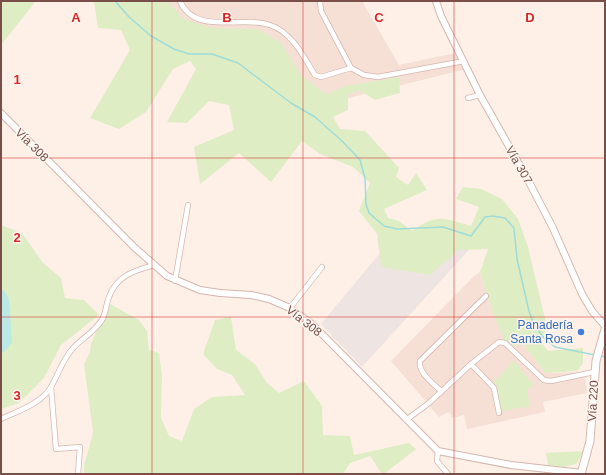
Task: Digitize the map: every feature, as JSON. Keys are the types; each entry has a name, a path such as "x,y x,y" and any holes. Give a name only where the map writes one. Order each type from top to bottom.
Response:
{"main road":[{"name":"Vía 220","path":"582,474 590,441 594,372 605,327"}],"street":[{"path":"180,1 184,9 199,19 210,22 250,21 271,25 293,40 315,75 321,77 351,68"},
{"path":"320,1 321,11 351,68 364,75 378,77 464,62"},
{"name":"Vía 307","path":"436,1 480,95 550,222 582,294 592,311 605,327"},
{"path":"468,98 480,95"},
{"name":"Vía 308","path":"1,113 154,265 175,280 200,290 251,295 268,299 290,308 313,325 438,451"},
{"path":"175,280 188,205"},
{"path":"1,420 39,401 51,387 58,369 74,347 93,332 103,317 109,295 121,277 133,271 154,265"},
{"path":"290,308 322,267"},
{"path":"441,391 422,372 419,366 420,361 486,296"},
{"path":"406,420 429,403 471,364 499,342 505,343 544,380 551,381 594,372"},
{"path":"471,364 494,388 499,413"},
{"path":"51,387 56,449 80,447 78,474"},
{"path":"448,474 437,461 438,451 511,466 582,474"}],"shaded area":[{"path":"140,1 362,1 399,65 455,53 463,70 316,106"},
{"path":"395,235 477,241 362,367 321,324"},
{"path":"480,272 492,311 523,344 545,373 585,372 587,393 543,402 545,412 467,429 464,415 452,418 449,412 439,417 391,361 474,276"}],"green space":[{"path":"1,1 36,1 1,45"},
{"path":"94,1 168,1 183,19 213,28 258,29 281,43 301,75 326,94 346,86 399,77 400,93 375,100 359,90 348,95 348,110 333,117 340,129 365,131 399,168 396,177 408,185 416,173 427,190 384,209 388,218 399,221 412,231 434,219 447,219 471,226 479,207 456,199 463,187 481,189 502,199 518,219 528,247 547,327 540,341 548,351 583,348 583,363 577,371 545,373 523,344 513,346 504,339 492,311 480,272 488,249 459,250 430,275 381,267 377,234 359,211 370,183 353,167 320,154 302,141 271,182 239,153 200,184 194,147 234,130 229,105 209,101 187,123 167,122 196,69 190,61 173,69 146,112 119,129 90,118 130,50 121,30 98,28"},
{"path":"1,225 22,233 43,263 61,278 65,298 84,300 99,315 61,345 44,378 19,403 2,409 1,408"},
{"path":"110,304 139,320 147,331 149,350 159,353 162,375 161,418 169,436 182,441 194,409 212,397 245,395 232,375 217,369 203,354 215,320 231,317 236,350 255,364 267,383 279,393 304,381 322,406 323,435 350,436 354,455 409,443 416,449 384,474 382,474 370,456 350,463 343,474 84,474 84,465 93,433 84,364 90,352 91,343"},
{"path":"514,360 529,380 535,384 527,390 530,406 502,411 494,382"},
{"path":"585,451 576,464 564,467 548,465 546,453"}],"waterway":[{"path":"115,1 129,17 151,36 174,49 189,54 212,54 238,63 291,103 315,117 342,141 360,160 365,178 366,204 369,213 384,226 397,229 443,227 471,236 485,217 493,216 505,218 514,228 517,259 529,311 534,325 544,338 555,347 595,355"},
{"path":"1,295 4,301 7,341 1,348"},
{"path":"601,356 605,357"}],"place":[{"name":"Panadería Santa Rosa","path":"581,332"}]}
